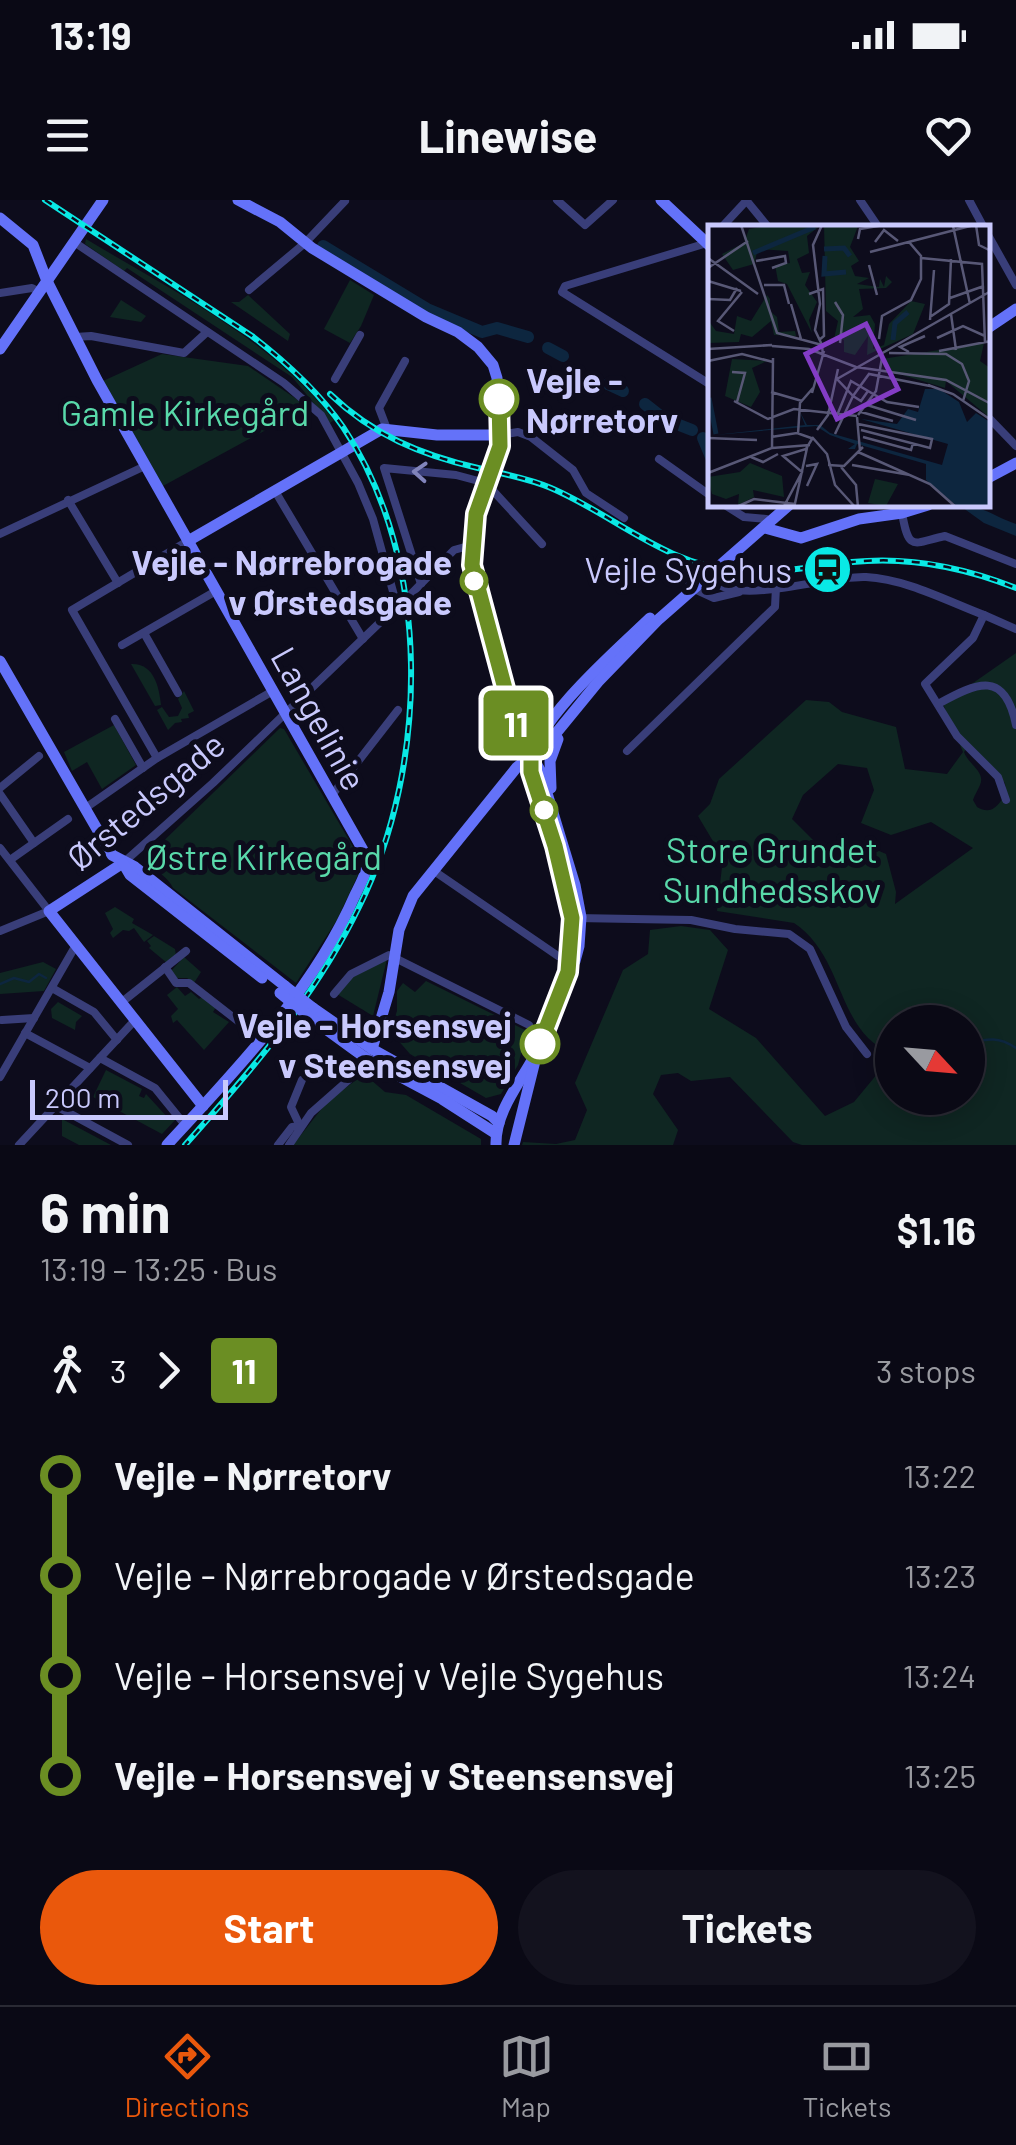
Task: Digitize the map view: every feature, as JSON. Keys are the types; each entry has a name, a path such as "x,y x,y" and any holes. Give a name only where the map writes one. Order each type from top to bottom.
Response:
{"main road":[{"path":"0,349 103,200"},
{"path":"238,200 280,222 304,242 426,317 459,333 493,365 500,435 476,514 472,545 474,582 516,722 540,770 575,886"},
{"path":"661,200 708,241"},
{"name":"Langelinie","path":"0,218 33,245 43,287 216,591 244,631 273,691 367,856 368,866 341,924 261,1040"},
{"path":"991,326 1016,308"},
{"path":"188,541 381,431 500,435"},
{"path":"991,476 1016,463"},
{"path":"369,1054 385,1009 406,908 517,767 548,743 659,619 749,533 765,524 777,508"},
{"path":"576,918 531,772 531,756 567,701 626,641 714,572 784,508"},
{"path":"765,524 801,538 859,519 918,508"},
{"path":"0,661 112,855 135,867 282,990 369,1054 492,1116 498,1136"},
{"path":"498,1136 575,961 575,886 550,777 551,752 572,713"},
{"name":"Ørstedsgade","path":"49,911 124,863"},
{"path":"49,911 203,1106"},
{"path":"167,1145 261,1040"},
{"path":"514,1145 536,1054"}],"street":[{"path":"556,200 585,226 612,200"},
{"path":"725,225 746,200 766,225"},
{"path":"860,200 877,225"},
{"path":"969,200 982,225"},
{"path":"249,290 346,202"},
{"path":"991,240 1016,285"},
{"path":"74,242 302,396 321,415 342,452"},
{"path":"708,244 565,286 562,291 564,296 708,382"},
{"path":"0,293 43,287"},
{"path":"74,337 91,336 184,353 207,332"},
{"path":"335,379 360,335"},
{"path":"381,431 379,408 405,362"},
{"path":"991,420 1016,445"},
{"path":"500,435 518,432 531,437 573,470 586,492 624,518"},
{"name":"Ørstedsgade","path":"124,863 397,606 373,520 342,452"},
{"path":"659,459 708,494"},
{"path":"0,534 145,466"},
{"path":"420,584 384,468 456,475 486,483 542,544"},
{"path":"275,491 363,640"},
{"path":"68,500 118,583"},
{"path":"730,508 765,524"},
{"path":"902,513 910,542 923,544 945,536 1016,564"},
{"path":"744,517 749,533"},
{"path":"158,758 72,610 188,541"},
{"path":"411,594 454,550 472,545"},
{"path":"714,572 715,582 728,590 838,578 893,581 1016,629"},
{"path":"627,751 774,608 776,587"},
{"path":"690,588 720,598 746,590"},
{"path":"122,645 216,591"},
{"path":"984,615 973,638 925,684 970,752 998,776 1006,800"},
{"path":"144,633 178,694"},
{"path":"938,704 972,688 992,686 1008,695 1016,724"},
{"path":"84,809 158,758 273,691"},
{"path":"332,795 398,710"},
{"path":"115,719 143,768"},
{"path":"34,843 0,791 39,756"},
{"path":"10,860 68,818"},
{"path":"0,848 49,911"},
{"path":"434,871 558,956"},
{"name":"Ørstedsgade","path":"0,931 49,911"},
{"path":"576,918 691,920 789,934 810,949 846,1027 866,1054"},
{"path":"0,1077 76,945"},
{"path":"122,1002 186,951"},
{"path":"334,994 351,974 370,962 395,956 528,1025"},
{"path":"165,968 176,982 189,983 261,1040"},
{"path":"52,988 94,1012 117,1040"},
{"path":"2,1020 34,1018"},
{"path":"24,1144 136,1019"},
{"path":"25,1034 90,1068"},
{"path":"278,1145 369,1054"},
{"path":"100,1058 155,1088 185,1125"},
{"path":"300,1125 291,1106 302,1080"},
{"path":"56,1106 128,1145"},
{"path":"288,1145 300,1125"}],"green space":[{"path":"86,239 251,341 309,391 334,420 330,423 292,377 127,268 124,271 85,244"},
{"path":"350,280 374,295 350,343 324,329"},
{"path":"248,295 290,334 288,341 231,302 239,302"},
{"path":"121,300 146,316 141,322 110,317"},
{"name":"Gamle Kirkegård","path":"162,354 248,366 308,407 163,486 103,381"},
{"name":"Store Grundet Sundhedsskov","path":"1016,653 1016,1145 802,1145 793,1142 730,1077 691,1081 678,1073 661,1075 653,1094 678,1130 673,1145 522,1145 575,1140 587,1110 575,1083 623,970 648,954 650,930 681,926 710,930 728,950 709,1009 756,1038 825,1116 854,1102 875,1077 875,1115 985,1115 985,1005 875,1005 874,1043 850,1011 823,955 794,923 717,911 723,858 698,816 710,804 719,779 806,700 829,702 842,712 896,727 905,769 947,774 963,752 943,704","holes":["970,745 1005,783 1006,794 997,805 991,810 977,807 973,800 981,780 964,752","838,764 867,768 874,790 861,823 891,835 931,822 973,848 895,904 896,892 886,854 859,842 823,850 792,819 803,795"]},
{"path":"131,664 150,672 161,705 155,706"},
{"path":"184,691 194,711 168,730 157,710 162,707 169,717 178,716 182,708 178,699"},
{"path":"114,725 136,765 102,789 87,762 72,771 64,752"},
{"name":"Østre Kirkegård","path":"280,728 363,864 337,920 296,983 173,888 147,857"},
{"path":"115,907 153,935 144,942 134,928 113,938 105,913"},
{"path":"154,936 175,949 176,956 167,963 149,948 147,941"},
{"path":"184,957 201,972 194,983 177,978 171,971"},
{"path":"387,959 373,1016 337,994 349,979"},
{"path":"43,962 56,969 44,991 0,994 0,973"},
{"path":"426,981 527,1031 518,1065 501,1094 486,1098 410,1054 396,1038 400,1018 394,1034 390,1032 397,1011 397,991 403,983 415,992"},
{"path":"177,987 185,996 191,992 199,999 202,997 216,1007 213,1012 229,1022 204,1050 177,1020 173,1023 171,1016 178,1009 167,995"},
{"path":"58,1002 82,1016 75,1030 52,1018 51,1009"},
{"path":"106,1070 142,1089 139,1096 144,1098 146,1094 169,1119 176,1119 162,1134 93,1097"},
{"path":"364,1074 385,1092 406,1095 481,1139 481,1145 293,1145 327,1102"},
{"path":"62,1119 111,1145 79,1145 62,1136"}],"water":[{"path":"963,508 982,509 1016,524 1016,536 984,523"}],"waterway":[{"path":"323,246 427,309 482,332 497,328 528,337"},
{"path":"548,348 563,356"},
{"path":"608,384 623,391"},
{"path":"645,404 664,419 692,430"},
{"path":"703,438 708,450"},
{"path":"0,984 14,978 29,982 39,974 46,978"},
{"path":"985,1040 1016,1048"}],"railway":[{"path":"45,200 252,336 312,390 343,427 372,480 393,539 406,601 411,664 408,728 399,791 382,851 359,907 323,971 257,1061 185,1145"},
{"path":"330,394 363,421 399,442 437,457 551,488 664,549 712,567 767,571 852,562 915,562 976,574 1016,588"}],"bus line":[{"name":"11","path":"499,399 500,446 476,514 472,545 474,582 507,696 531,756 531,772 555,846 572,918 568,972 540,1044"}],"place":[{"name":"Vejle - Nørretorv","path":"499,399"},
{"name":"Vejle Sygehus","path":"827,569"},
{"name":"Vejle - Nørrebrogade v Ørstedsgade","path":"474,581"},
{"name":"Vejle - Horsensvej v Steensensvej","path":"540,1044"}]}
